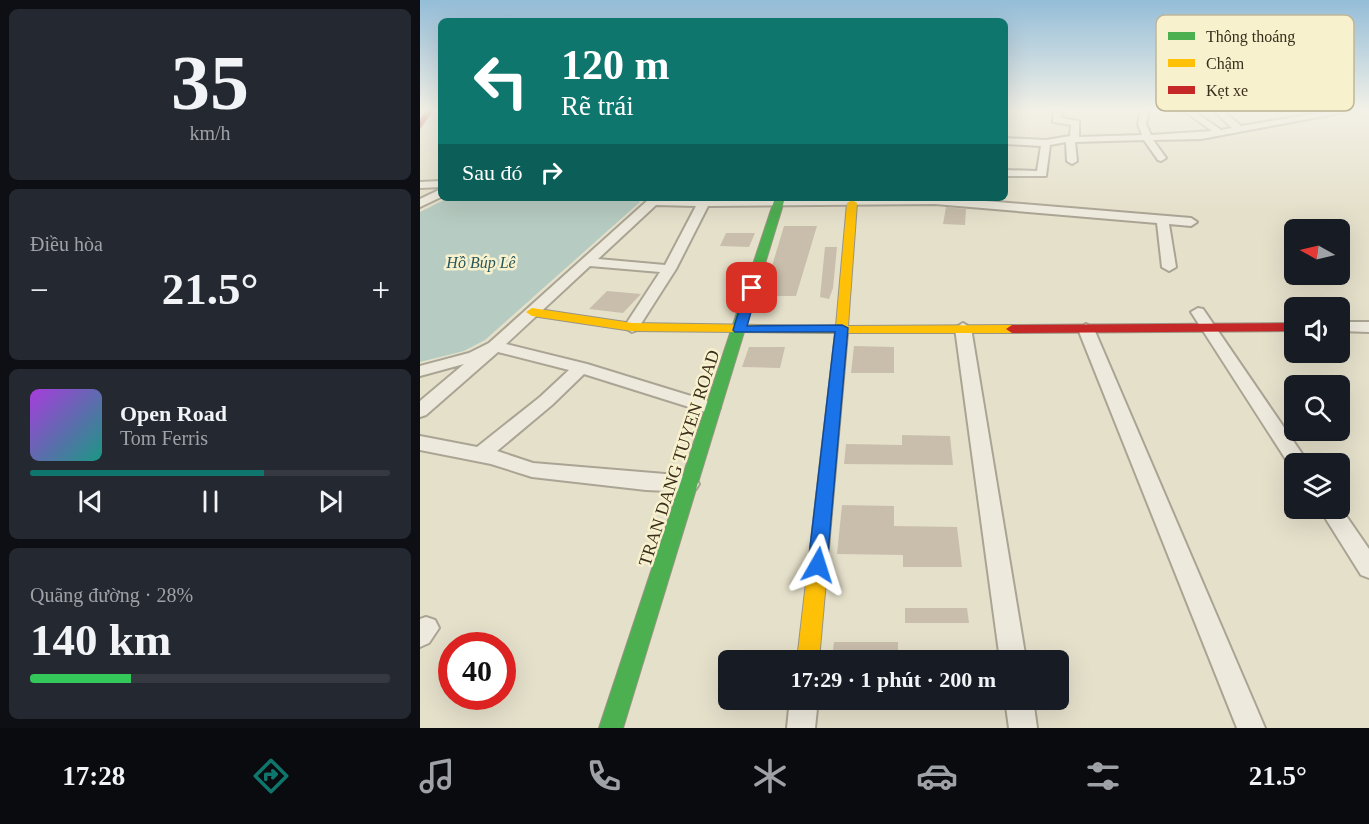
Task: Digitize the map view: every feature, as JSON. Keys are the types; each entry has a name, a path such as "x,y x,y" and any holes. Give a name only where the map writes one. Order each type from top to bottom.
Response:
{"street":[{"path":"1008,173 1042,174 1046,144"},
{"path":"1072,144 1072,161"},
{"path":"1152,144 1161,158"},
{"path":"420,185 438,184"},
{"path":"420,204 438,194"},
{"path":"420,411 588,262 651,201"},
{"path":"632,327 669,269 704,201"},
{"name":"TRAN DANG TUYEN ROAD","path":"611,728 779,201"},
{"path":"803,201 852,203 910,201"},
{"path":"950,201 1191,222"},
{"path":"809,650 842,328 852,203"},
{"path":"1163,220 1169,267"},
{"path":"588,262 669,269"},
{"path":"532,312 632,327 739,330 1284,327"},
{"path":"1198,312 1292,453"},
{"path":"1350,327 1369,327"},
{"path":"963,328 1011,650"},
{"path":"1086,329 1251,728"},
{"path":"420,371 467,359 495,346 581,368 711,408"},
{"path":"480,454 546,401 581,368"},
{"path":"420,443 480,454 532,470 645,482 689,484"},
{"path":"1336,519 1369,568"},
{"path":"801,728 803,710"},
{"path":"1021,710 1023,728"}],"water":[{"name":"Hồ Búp Lê","path":"442,201 640,202 485,340 464,351 420,362 420,212"}],"building":[{"path":"946,207 966,209 965,225 943,224"},
{"path":"784,226 817,226 796,296 763,296"},
{"path":"726,233 755,233 749,247 720,246"},
{"path":"825,247 837,247 833,288 829,299 820,297"},
{"path":"607,291 641,294 623,313 589,309"},
{"path":"854,346 894,347 894,373 851,373"},
{"path":"749,347 785,347 780,368 742,367"},
{"path":"902,435 950,436 953,465 844,464 846,444 902,445"},
{"path":"842,505 894,506 894,526 957,527 962,567 903,567 903,555 837,554"},
{"path":"905,608 967,608 969,623 905,623"},
{"path":"834,642 898,642 898,650 833,650"}],"traffic: fast":[{"path":"611,728 779,201"}],"traffic: slow":[{"path":"809,650 842,328 852,203"},
{"path":"532,312 632,327 739,330 1012,329"}],"traffic: jam":[{"path":"1012,329 1284,327"}],"route":[{"path":"752,288 739,330 842,328 818,565"}]}
